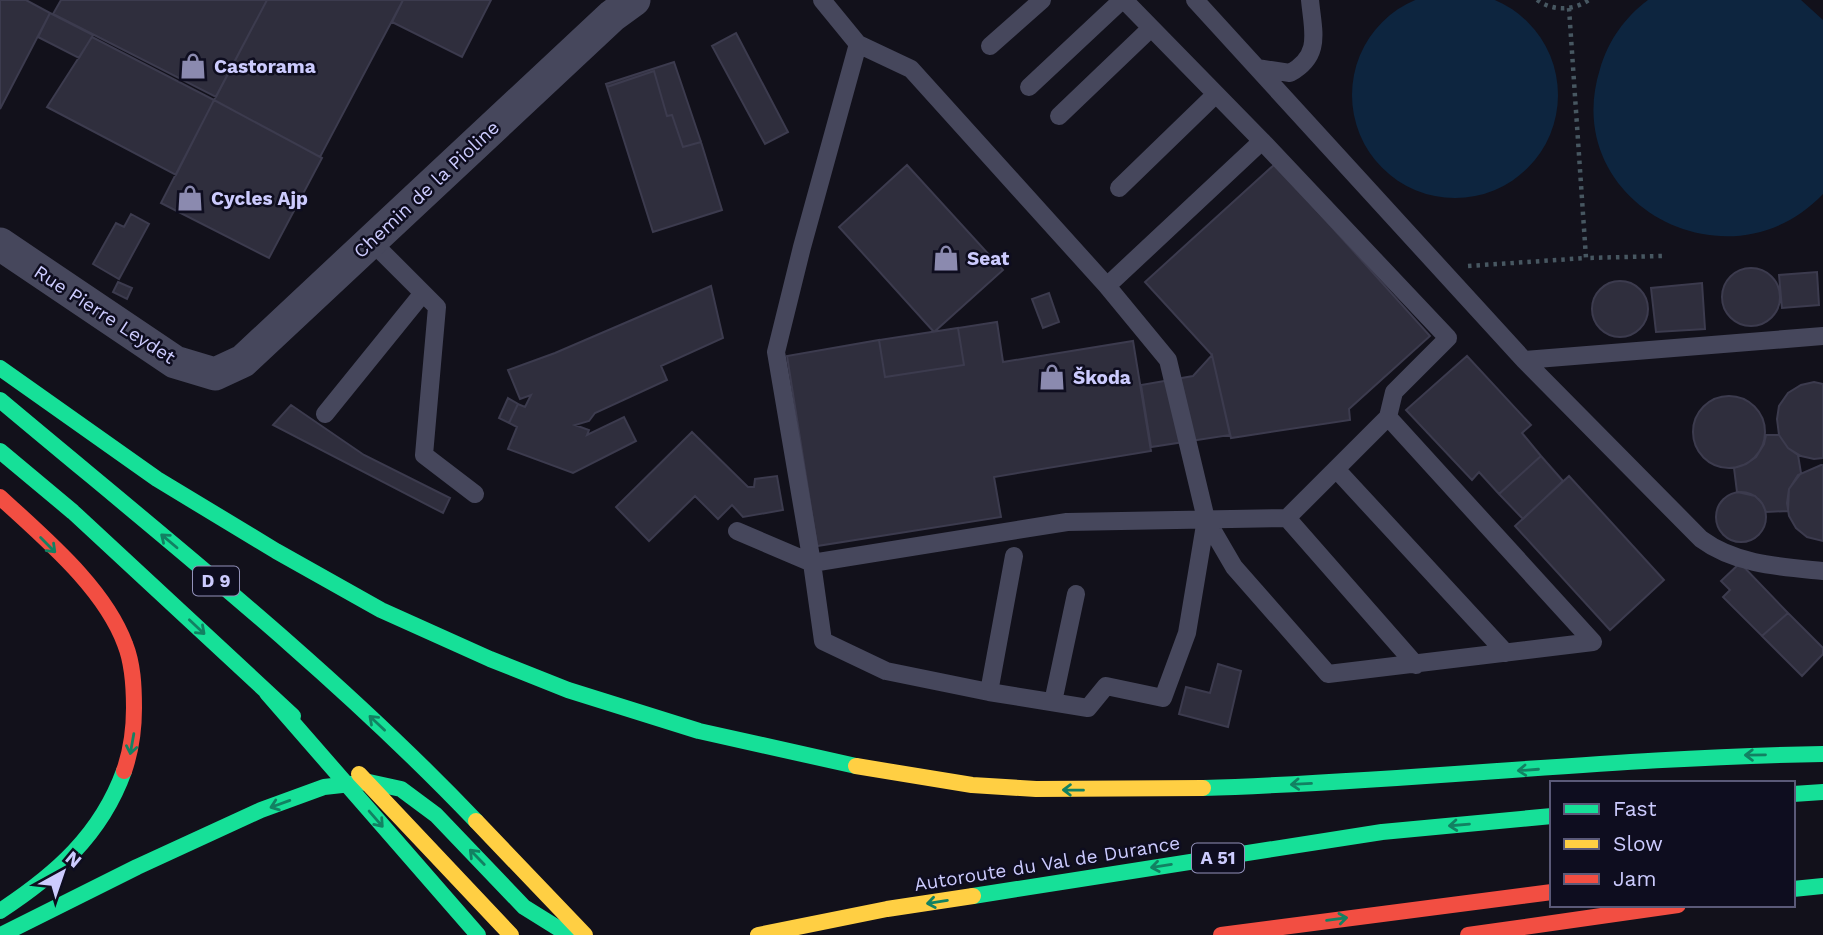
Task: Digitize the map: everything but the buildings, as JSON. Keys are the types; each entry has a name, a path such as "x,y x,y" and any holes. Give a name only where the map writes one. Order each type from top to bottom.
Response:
{"main road":[{"path":"0,368 157,478 276,551 381,610 489,659 579,694 699,731 845,764 910,777 972,785 1125,790 1313,784 1748,755 1823,754"},
{"name":"D 9","path":"0,400 292,646 427,769 585,935"},
{"name":"D 9","path":"0,451 73,512 267,693 369,782 511,935"},
{"path":"0,496 75,572 106,611 122,637 131,664 135,724 128,762 113,800 93,831 68,860 0,911"},
{"path":"267,693 475,931"},
{"path":"1,935 137,867 261,810 324,787 369,782 401,789 436,815 524,907 569,935"},
{"path":"1795,794 1823,792"},
{"name":"Autoroute du Val de Durance","path":"758,935 887,909 1382,832 1550,817"},
{"path":"1795,889 1823,886"},
{"path":"1221,935 1550,892"},
{"path":"1468,935 1664,907"}],"street":[{"name":"Chemin de la Pioline","path":"215,374 243,361 612,16 634,0"},
{"name":"Rue Pierre Leydet","path":"0,244 175,362 215,374"}],"lane":[{"path":"822,0 858,44 911,69 1107,286 1168,359 1206,519 1234,567 1328,674 1593,642 1388,417"},
{"path":"990,46 1042,0"},
{"path":"737,531 813,563 1067,522 1287,518 1388,417 1394,392 1448,338 1262,141 1123,0 1030,87"},
{"path":"1195,0 1524,360 1710,545 1758,565 1823,571"},
{"path":"1257,68 1290,73 1308,59 1313,50 1314,36 1310,0"},
{"path":"1059,116 1151,28"},
{"path":"858,44 776,352 813,563 823,641 886,671 989,692 1088,708 1106,686 1163,698 1186,633 1206,519"},
{"path":"1119,188 1216,94"},
{"path":"1107,286 1262,141"},
{"path":"370,241 437,307 424,454 475,494"},
{"path":"325,414 423,293"},
{"path":"1524,360 1823,336"},
{"path":"1336,468 1506,653"},
{"path":"1287,518 1416,665"},
{"path":"989,692 1014,556"},
{"path":"1053,702 1076,594"}],"path":[{"path":"1536,0 1554,8 1569,8 1589,0"},
{"path":"1569,8 1586,258"},
{"path":"1439,268 1586,258 1663,256"}],"water":[{"path":"1419,-1 1491,-1 1512,9 1528,22 1541,38 1556,75 1556,115 1541,152 1528,168 1512,181 1475,196 1435,196 1398,181 1382,168 1369,152 1354,115 1354,75 1369,38 1382,22 1398,9"},
{"path":"1648,0 1801,0 1823,20 1823,194 1784,223 1742,235 1700,233 1660,219 1627,193 1604,159 1594,117 1600,69 1608,49 1625,22"}],"traffic: fast":[{"path":"0,368 157,479 381,610 490,659 568,690 699,731 856,766"},
{"path":"0,400 304,656 476,821"},
{"path":"0,451 73,512 293,716"},
{"path":"267,693 478,935"},
{"path":"1203,788 1358,781 1668,760 1823,754"},
{"path":"0,911 39,883 74,852 103,815 124,771"},
{"path":"1,935 137,867 261,810 324,787 369,782 401,789 436,815 524,907 569,935"},
{"path":"1795,794 1823,792"},
{"path":"973,896 1382,832 1550,816"},
{"path":"1795,889 1823,886"}],"traffic: slow":[{"path":"856,766 972,785 1036,789 1203,788"},
{"path":"359,774 511,935"},
{"path":"476,821 585,935"},
{"path":"758,935 887,909 973,896"}],"traffic: jam":[{"path":"0,497 88,583 103,603 125,644 130,659 134,708 132,740 124,771"},
{"path":"1221,935 1550,892"},
{"path":"1468,935 1664,907"}],"place":[{"name":"Castorama","path":"193,66"},
{"name":"Cycles Ajp","path":"190,198"},
{"name":"Seat","path":"946,258"},
{"name":"Škoda","path":"1052,377"}]}
